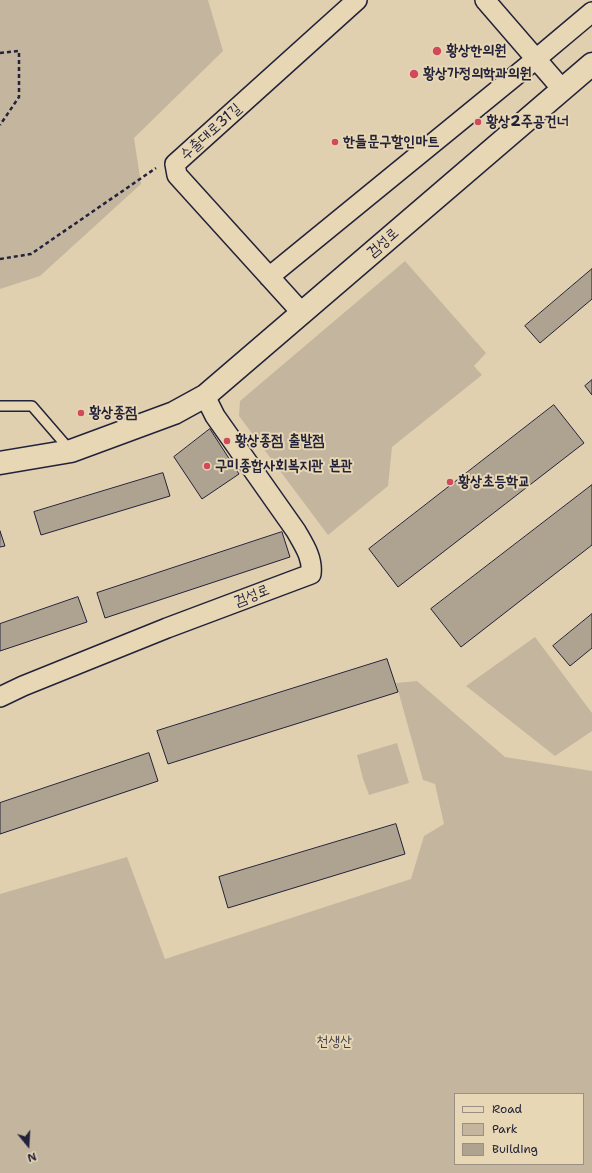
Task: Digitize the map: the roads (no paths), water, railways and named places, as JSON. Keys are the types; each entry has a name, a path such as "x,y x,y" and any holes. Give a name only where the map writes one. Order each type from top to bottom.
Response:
{"street":[{"name":"수출대로31길","path":"302,312 177,175 175,164 357,0"},
{"path":"485,0 562,90"},
{"path":"269,277 592,12"},
{"name":"검성로","path":"0,463 70,451 174,413 205,396 592,64"},
{"name":"검성로","path":"0,697 167,628 310,574 312,565 307,551 296,531 215,416 205,396"}],"lane":[{"path":"0,406 32,406 70,451"}],"place":[{"name":"황상한의원","path":"437,51"},
{"name":"황상가정의학과의원","path":"414,74"},
{"name":"황상2주공건너","path":"478,122"},
{"name":"한들문구할인마트","path":"335,142"},
{"name":"황상종점","path":"81,413"},
{"name":"황상종점 출발점","path":"227,441"},
{"name":"구미종합사회복지관 본관","path":"207,466"},
{"name":"황상초등학교","path":"450,482"}],"park label":[{"name":"천생산","path":"334,1042"}]}
